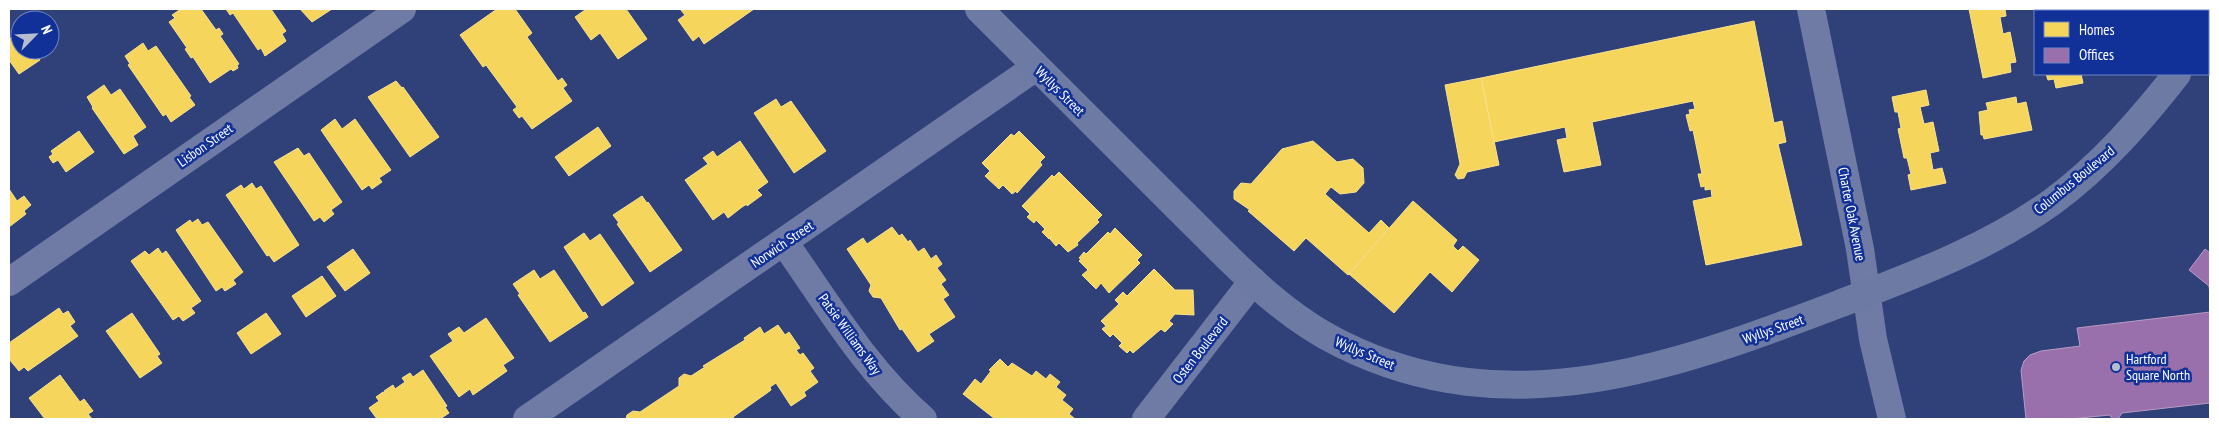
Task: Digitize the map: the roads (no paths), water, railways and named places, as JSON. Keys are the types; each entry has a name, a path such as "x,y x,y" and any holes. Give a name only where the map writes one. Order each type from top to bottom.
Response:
{"main road":[{"name":"Wyllys Street","path":"979,9 1253,281 1308,326 1339,343 1403,369 1442,379 1525,386 1594,380 1660,366 1796,322 1867,293"},
{"name":"Columbus Boulevard","path":"1867,293 1970,250 2013,227 2053,201 2118,144 2176,75"}],"street":[{"name":"Lisbon Street","path":"9,282 402,9"},
{"name":"Charter Oak Avenue","path":"1811,9 1860,249 1874,339 1892,419"},
{"name":"Norwich Street","path":"526,419 1036,67"},
{"name":"Patsie Williams Way","path":"784,242 881,377 923,419"},
{"name":"Osten Boulevard","path":"1146,419 1253,281"}],"place":[{"name":"Hartford Square North","path":"2116,367"}]}
